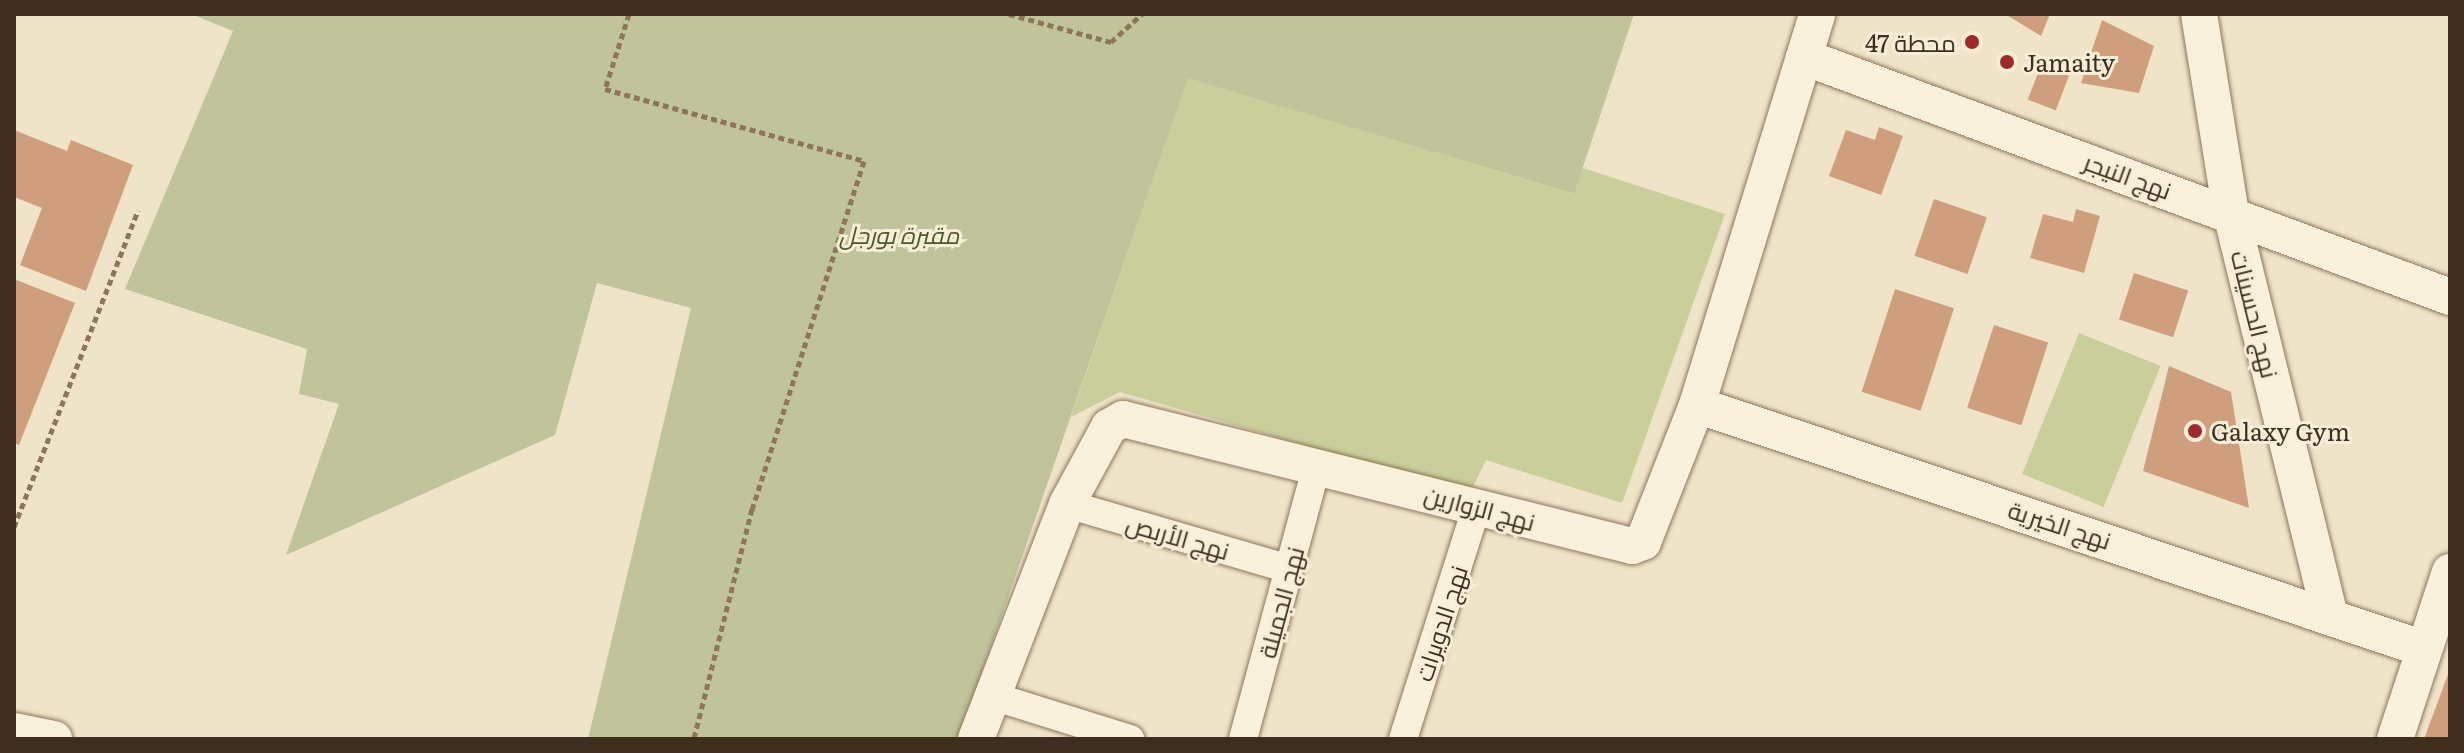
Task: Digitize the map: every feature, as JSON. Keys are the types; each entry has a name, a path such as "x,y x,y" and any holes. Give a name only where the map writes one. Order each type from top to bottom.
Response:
{"street":[{"name":"نهج الزوارين","path":"976,739 989,695 1067,504 1109,427 1123,419 1632,546 1643,542 1697,405 1817,14"},
{"name":"نهج الحسينات","path":"2199,14 2231,213 2329,612"},
{"name":"نهج النيجر","path":"1804,57 2231,213 2450,297"},
{"name":"نهج الخيرية","path":"1697,405 2329,612 2421,648"},
{"name":"نهج الجميلة","path":"1243,739 1317,465"},
{"name":"نهج الأربص","path":"1067,504 1289,569"},
{"name":"نهج الدويرات","path":"1403,739 1477,506"},
{"path":"2395,739 2421,648 2448,586"},
{"path":"989,695 1130,739"},
{"path":"14,731 54,739"}],"path":[{"path":"629,14 605,89 864,161 752,509 694,739"},
{"path":"1009,14 1111,42 1142,14"},
{"path":"14,527 138,210"}],"green space":[{"name":"مقبرة بورجل","path":"191,14 1634,14 1574,194 1188,78 959,739 588,739 691,308 597,283 555,435 286,555 339,404 299,394 307,349 125,289 233,31"},
{"path":"1188,77 1573,194 1583,168 1725,214 1622,503 1486,460 1470,493 1120,392 1071,417"},
{"path":"2079,333 2161,366 2104,507 2022,474"}],"building":[{"path":"2005,14 2050,14 2041,36"},
{"path":"2102,20 2154,46 2139,93 2081,83"},
{"path":"2041,65 2069,76 2056,110 2028,100"},
{"path":"1879,127 1903,136 1881,195 1829,176 1846,130 1875,140"},
{"path":"14,130 67,151 71,140 133,165 86,291 20,265 42,208 14,197"},
{"path":"1934,199 1987,217 1967,274 1914,256"},
{"path":"2076,209 2100,216 2084,273 2030,258 2043,214 2073,222"},
{"path":"2134,273 2188,291 2173,337 2119,320"},
{"path":"14,279 75,303 19,445 14,443"},
{"path":"1895,289 1954,308 1921,411 1862,392"},
{"path":"1994,325 2048,343 2021,425 1967,408"},
{"name":"Galaxy Gym","path":"2169,366 2231,392 2249,508 2143,471"},
{"path":"2450,669 2450,739 2424,739"}],"place":[{"name":"محطة 47","path":"1972,42"},
{"name":"Jamaity","path":"2007,62"},
{"name":"Galaxy Gym","path":"2195,431"}]}
